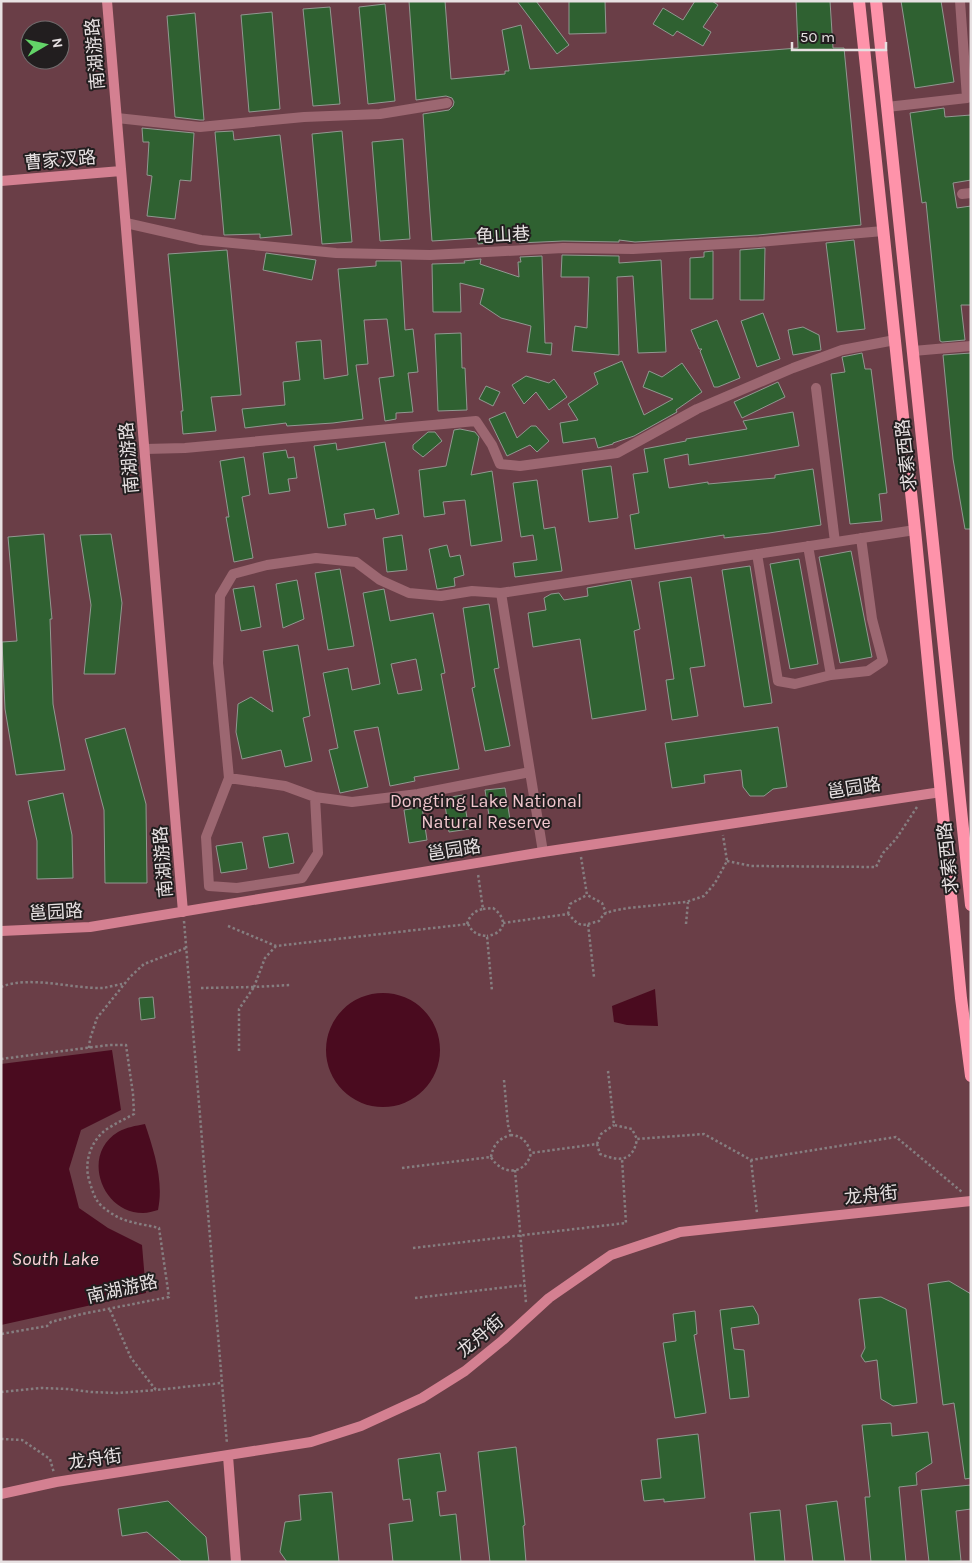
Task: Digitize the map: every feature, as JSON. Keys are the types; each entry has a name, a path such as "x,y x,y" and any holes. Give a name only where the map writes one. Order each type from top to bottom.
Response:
{"main road":[{"name":"求索西路","path":"859,1 941,792 965,977 971,1076"},
{"name":"求索西路","path":"876,1 971,905"}],"street":[{"name":"南湖游路","path":"107,1 183,912"},
{"path":"887,107 967,98 960,1"},
{"path":"117,118 200,127 304,117 380,114 447,103"},
{"name":"曹家汊路","path":"1,180 121,171"},
{"name":"龟山巷","path":"126,223 200,240 336,253 430,255 563,248 652,248 759,242 883,231"},
{"path":"145,449 186,448 476,421 492,445 500,464 520,466 617,453 698,409 793,368 842,350 895,340"},
{"path":"913,351 971,346"},
{"path":"816,388 835,542"},
{"path":"315,797 318,853 302,878 237,888 209,886 206,837 229,778 218,663 220,596 233,574 267,565 316,558 356,562 380,580 409,594 441,596 472,592 501,592 915,530"},
{"path":"757,554 778,681 795,684 831,675 868,672 883,661 872,619 862,538"},
{"path":"808,546 831,675"},
{"path":"501,592 543,852"},
{"path":"229,778 285,786 315,797 352,802 418,794 530,772"},
{"name":"邕园路","path":"1,931 90,927 580,846 941,792"},
{"name":"龙舟街","path":"1,1494 56,1482 311,1442 361,1426 413,1402 464,1371 549,1298 611,1255 680,1232 758,1224 967,1197"},
{"path":"228,1456 236,1562"}],"path":[{"path":"727,860 751,866 876,867 883,853 896,839 925,794"},
{"path":"587,895 570,904 568,914 575,923 580,925 600,921 606,913 628,908 688,902 704,896 715,883 727,860 721,825"},
{"path":"580,846 587,895"},
{"path":"477,863 483,908"},
{"path":"587,895 602,904 606,913"},
{"path":"686,924 688,902"},
{"path":"483,908 493,908 500,913 503,926 493,935 487,936 472,932 467,924 470,917 476,911 483,908"},
{"path":"183,912 228,1456"},
{"path":"503,923 568,914"},
{"path":"228,926 276,946 467,924"},
{"path":"588,924 594,977"},
{"path":"487,936 492,991"},
{"path":"239,1051 240,1009 254,987 265,958 276,946"},
{"path":"89,1048 90,1038 97,1018 122,984 144,964 186,948"},
{"path":"1,987 10,984 48,984 103,988 122,984"},
{"path":"201,988 291,985"},
{"name":"南湖游路","path":"1,1059 126,1045 134,1094 134,1114 106,1130 93,1144 86,1163 87,1176 96,1201 112,1214 128,1221 159,1228 169,1297 51,1322 47,1326 1,1334"},
{"path":"608,1071 614,1125"},
{"path":"504,1080 508,1125 511,1135"},
{"path":"614,1125 632,1129 637,1140 632,1154 622,1159 614,1160 600,1154 597,1144 601,1134 614,1125"},
{"path":"637,1140 704,1134 751,1160 896,1137 967,1197"},
{"path":"511,1135 518,1136 526,1142 531,1153 530,1159 515,1170 505,1170 496,1166 491,1157 492,1151 501,1138 511,1135"},
{"path":"531,1153 597,1144"},
{"path":"402,1168 491,1157"},
{"path":"413,1248 626,1223 622,1159"},
{"path":"751,1160 758,1224"},
{"path":"515,1170 528,1317"},
{"path":"415,1298 524,1285"},
{"path":"110,1310 131,1358 156,1390"},
{"path":"1,1392 41,1388 118,1393 222,1383"},
{"path":"1,1439 22,1440 50,1459 56,1482"}],"green space":[{"name":"Dongting Lake National Natural Reserve","path":"1,1 971,1 971,1562 1,1562"}],"water":[{"path":"655,989 658,1026 627,1025 614,1022 612,1006"},
{"path":"383,993 405,998 423,1010 435,1028 440,1050 435,1072 423,1090 405,1102 383,1107 361,1102 343,1090 331,1072 326,1050 331,1028 343,1010 361,998"},
{"name":"South Lake","path":"112,1050 121,1110 81,1130 69,1169 79,1208 108,1228 142,1245 146,1293 1,1325 1,1064"},
{"path":"145,1124 157,1166 160,1199 158,1210 143,1213 128,1210 116,1203 107,1193 101,1181 99,1167 100,1154 107,1142 121,1130"}],"building":[{"path":"409,1 445,1 451,79 505,74 505,71 509,71 502,30 521,25 530,69 798,48 796,1 830,1 833,48 844,48 861,225 758,235 635,242 619,240 619,242 563,241 519,243 519,240 478,244 478,238 432,241 423,114 449,110 454,102 452,98 446,96 416,100"},
{"path":"517,1 536,1 569,45 557,54"},
{"path":"569,1 605,1 606,33 569,34"},
{"path":"695,1 712,1 718,5 703,27 711,32 703,46 677,31 673,36 653,24 663,8 683,20"},
{"path":"901,1 941,1 954,82 915,88"},
{"path":"385,4 395,101 368,104 359,7"},
{"path":"330,7 340,104 313,106 303,9"},
{"path":"272,12 280,109 249,112 241,15"},
{"path":"195,13 204,120 175,117 167,16"},
{"path":"944,108 945,117 971,115 971,180 953,183 957,208 971,206 971,305 961,305 965,340 942,342 940,341 926,202 922,203 910,113"},
{"path":"142,128 194,133 191,181 180,180 175,219 147,216 152,176 147,175 149,142 143,142"},
{"path":"233,131 234,140 280,135 292,235 260,238 260,234 224,235 215,132"},
{"path":"342,131 352,242 322,244 312,134"},
{"path":"403,139 410,239 380,241 372,142"},
{"path":"854,240 865,329 837,332 826,243"},
{"path":"765,248 764,300 740,300 740,250"},
{"path":"227,250 241,395 211,397 216,431 183,434 181,411 183,411 168,254"},
{"path":"713,251 713,299 690,299 690,258 704,257 704,252"},
{"path":"266,253 316,260 312,280 263,270"},
{"path":"562,255 619,256 619,263 661,260 666,352 638,353 633,276 617,277 619,355 572,351 575,326 587,328 589,277 561,277"},
{"path":"542,256 545,343 552,343 551,355 527,352 531,326 501,318 480,304 484,289 460,283 461,312 433,312 432,264 465,263 464,261 481,259 480,264 519,277 518,262 521,262 520,257"},
{"path":"376,261 401,261 405,330 413,329 418,372 408,373 413,412 396,413 396,419 385,421 379,378 394,376 387,319 364,320 368,364 356,365 363,419 287,426 286,423 245,428 242,409 285,405 283,382 300,380 296,342 321,340 324,379 348,375 338,269 376,266"},
{"path":"763,313 780,359 757,367 741,321"},
{"path":"717,320 740,378 714,387 700,351 702,349 699,349 691,330"},
{"path":"803,327 819,335 821,350 793,355 788,330"},
{"path":"461,333 462,368 465,368 467,410 438,411 435,334"},
{"path":"862,353 865,369 871,369 887,493 879,494 882,521 850,524 831,374 845,372 842,357"},
{"path":"971,353 971,529 965,529 953,459 943,355"},
{"path":"622,361 644,415 673,399 643,387 649,371 662,377 682,363 702,392 676,410 677,412 634,436 613,444 598,448 595,438 563,443 560,423 578,420 568,404 598,384 594,373"},
{"path":"526,376 549,383 554,379 567,397 549,410 536,392 524,404 512,385"},
{"path":"778,382 785,397 742,418 734,402"},
{"path":"486,386 500,392 493,406 479,399"},
{"path":"505,412 517,438 531,426 536,426 549,441 537,452 530,445 507,456 489,419"},
{"path":"793,412 799,446 689,465 688,454 664,459 669,488 708,482 708,484 775,478 775,475 813,469 821,525 724,538 724,535 635,549 630,515 639,513 633,474 648,472 644,449 686,441 686,439 747,429 743,421"},
{"path":"460,429 475,432 479,437 471,475 492,471 502,541 471,546 465,500 443,502 445,514 424,517 419,470 446,466 454,430"},
{"path":"428,432 435,432 442,441 423,457 413,449 413,445"},
{"path":"385,442 399,514 376,519 374,509 344,514 346,525 328,528 314,446 336,443 337,450"},
{"path":"286,450 288,458 294,457 297,478 288,479 290,491 269,494 263,453"},
{"path":"244,457 250,495 242,497 253,558 234,562 226,517 229,517 220,461"},
{"path":"611,466 618,518 589,522 582,470"},
{"path":"537,480 544,529 555,527 562,571 515,577 513,563 537,560 533,535 521,537 513,483"},
{"path":"44,534 52,619 50,619 53,704 65,770 16,775 5,709 2,642 17,641 8,537"},
{"path":"111,534 122,603 115,674 84,674 91,605 80,535"},
{"path":"402,535 407,570 387,572 383,538"},
{"path":"447,545 450,557 460,555 464,575 454,578 455,586 437,589 429,549"},
{"path":"851,551 872,657 840,663 819,557"},
{"path":"799,559 818,664 790,669 770,564"},
{"path":"750,566 772,703 744,707 722,570"},
{"path":"340,569 354,646 328,650 315,573"},
{"path":"691,577 705,666 690,668 698,716 672,720 666,680 674,679 659,582"},
{"path":"297,580 304,619 283,628 276,584"},
{"path":"631,580 640,629 634,631 646,710 592,719 580,639 533,647 528,613 546,610 544,598 551,594 559,593 564,600 588,596 587,588"},
{"path":"254,586 261,627 241,631 233,589"},
{"path":"384,589 390,621 433,613 445,673 441,674 459,769 414,777 415,781 390,786 378,727 354,731 368,787 340,793 329,750 338,748 323,673 348,668 352,690 380,684 363,593","holes":["416,659 422,690 398,694 391,664"]},
{"path":"489,604 499,668 494,669 510,746 485,751 472,688 475,687 463,608"},
{"path":"298,645 310,716 303,718 312,761 285,767 281,750 242,759 236,732 238,704 251,697 273,712 263,651"},
{"path":"778,727 787,787 773,789 764,796 750,796 743,787 741,770 704,775 705,783 672,788 665,743"},
{"path":"125,728 146,804 147,883 105,883 104,810 85,739"},
{"path":"505,788 511,826 491,828 485,790"},
{"path":"63,793 72,835 73,878 37,879 37,841 28,801"},
{"path":"463,795 469,829 449,832 444,798"},
{"path":"422,807 427,840 409,843 404,810"},
{"path":"288,833 294,863 269,868 263,837"},
{"path":"242,842 247,869 221,873 216,846"},
{"path":"153,997 155,1018 141,1020 139,998"},
{"path":"949,1281 971,1294 971,1478 965,1479 954,1403 943,1405 928,1284"},
{"path":"881,1297 906,1309 917,1403 893,1406 881,1399 877,1360 865,1362 861,1356 865,1348 859,1299"},
{"path":"753,1306 758,1315 759,1324 731,1328 734,1349 744,1350 749,1397 730,1399 720,1310"},
{"path":"695,1311 697,1334 694,1335 706,1413 675,1418 663,1343 676,1341 673,1314"},
{"path":"891,1423 892,1436 928,1432 932,1463 916,1473 917,1485 899,1487 906,1562 871,1562 865,1497 870,1497 862,1425"},
{"path":"698,1434 705,1498 664,1502 664,1499 644,1501 641,1480 661,1478 657,1439"},
{"path":"516,1447 525,1525 523,1526 526,1562 490,1562 478,1452"},
{"path":"440,1453 446,1491 437,1492 440,1516 456,1514 461,1562 393,1562 389,1524 413,1521 410,1499 403,1500 398,1459"},
{"path":"971,1485 971,1509 956,1511 961,1561 929,1562 921,1490"},
{"path":"332,1492 339,1562 287,1562 280,1552 285,1522 301,1520 299,1495"},
{"path":"168,1501 206,1537 209,1562 182,1562 147,1532 122,1536 118,1509"},
{"path":"837,1501 845,1562 813,1562 806,1505"},
{"path":"780,1510 785,1562 755,1562 750,1513"}]}
